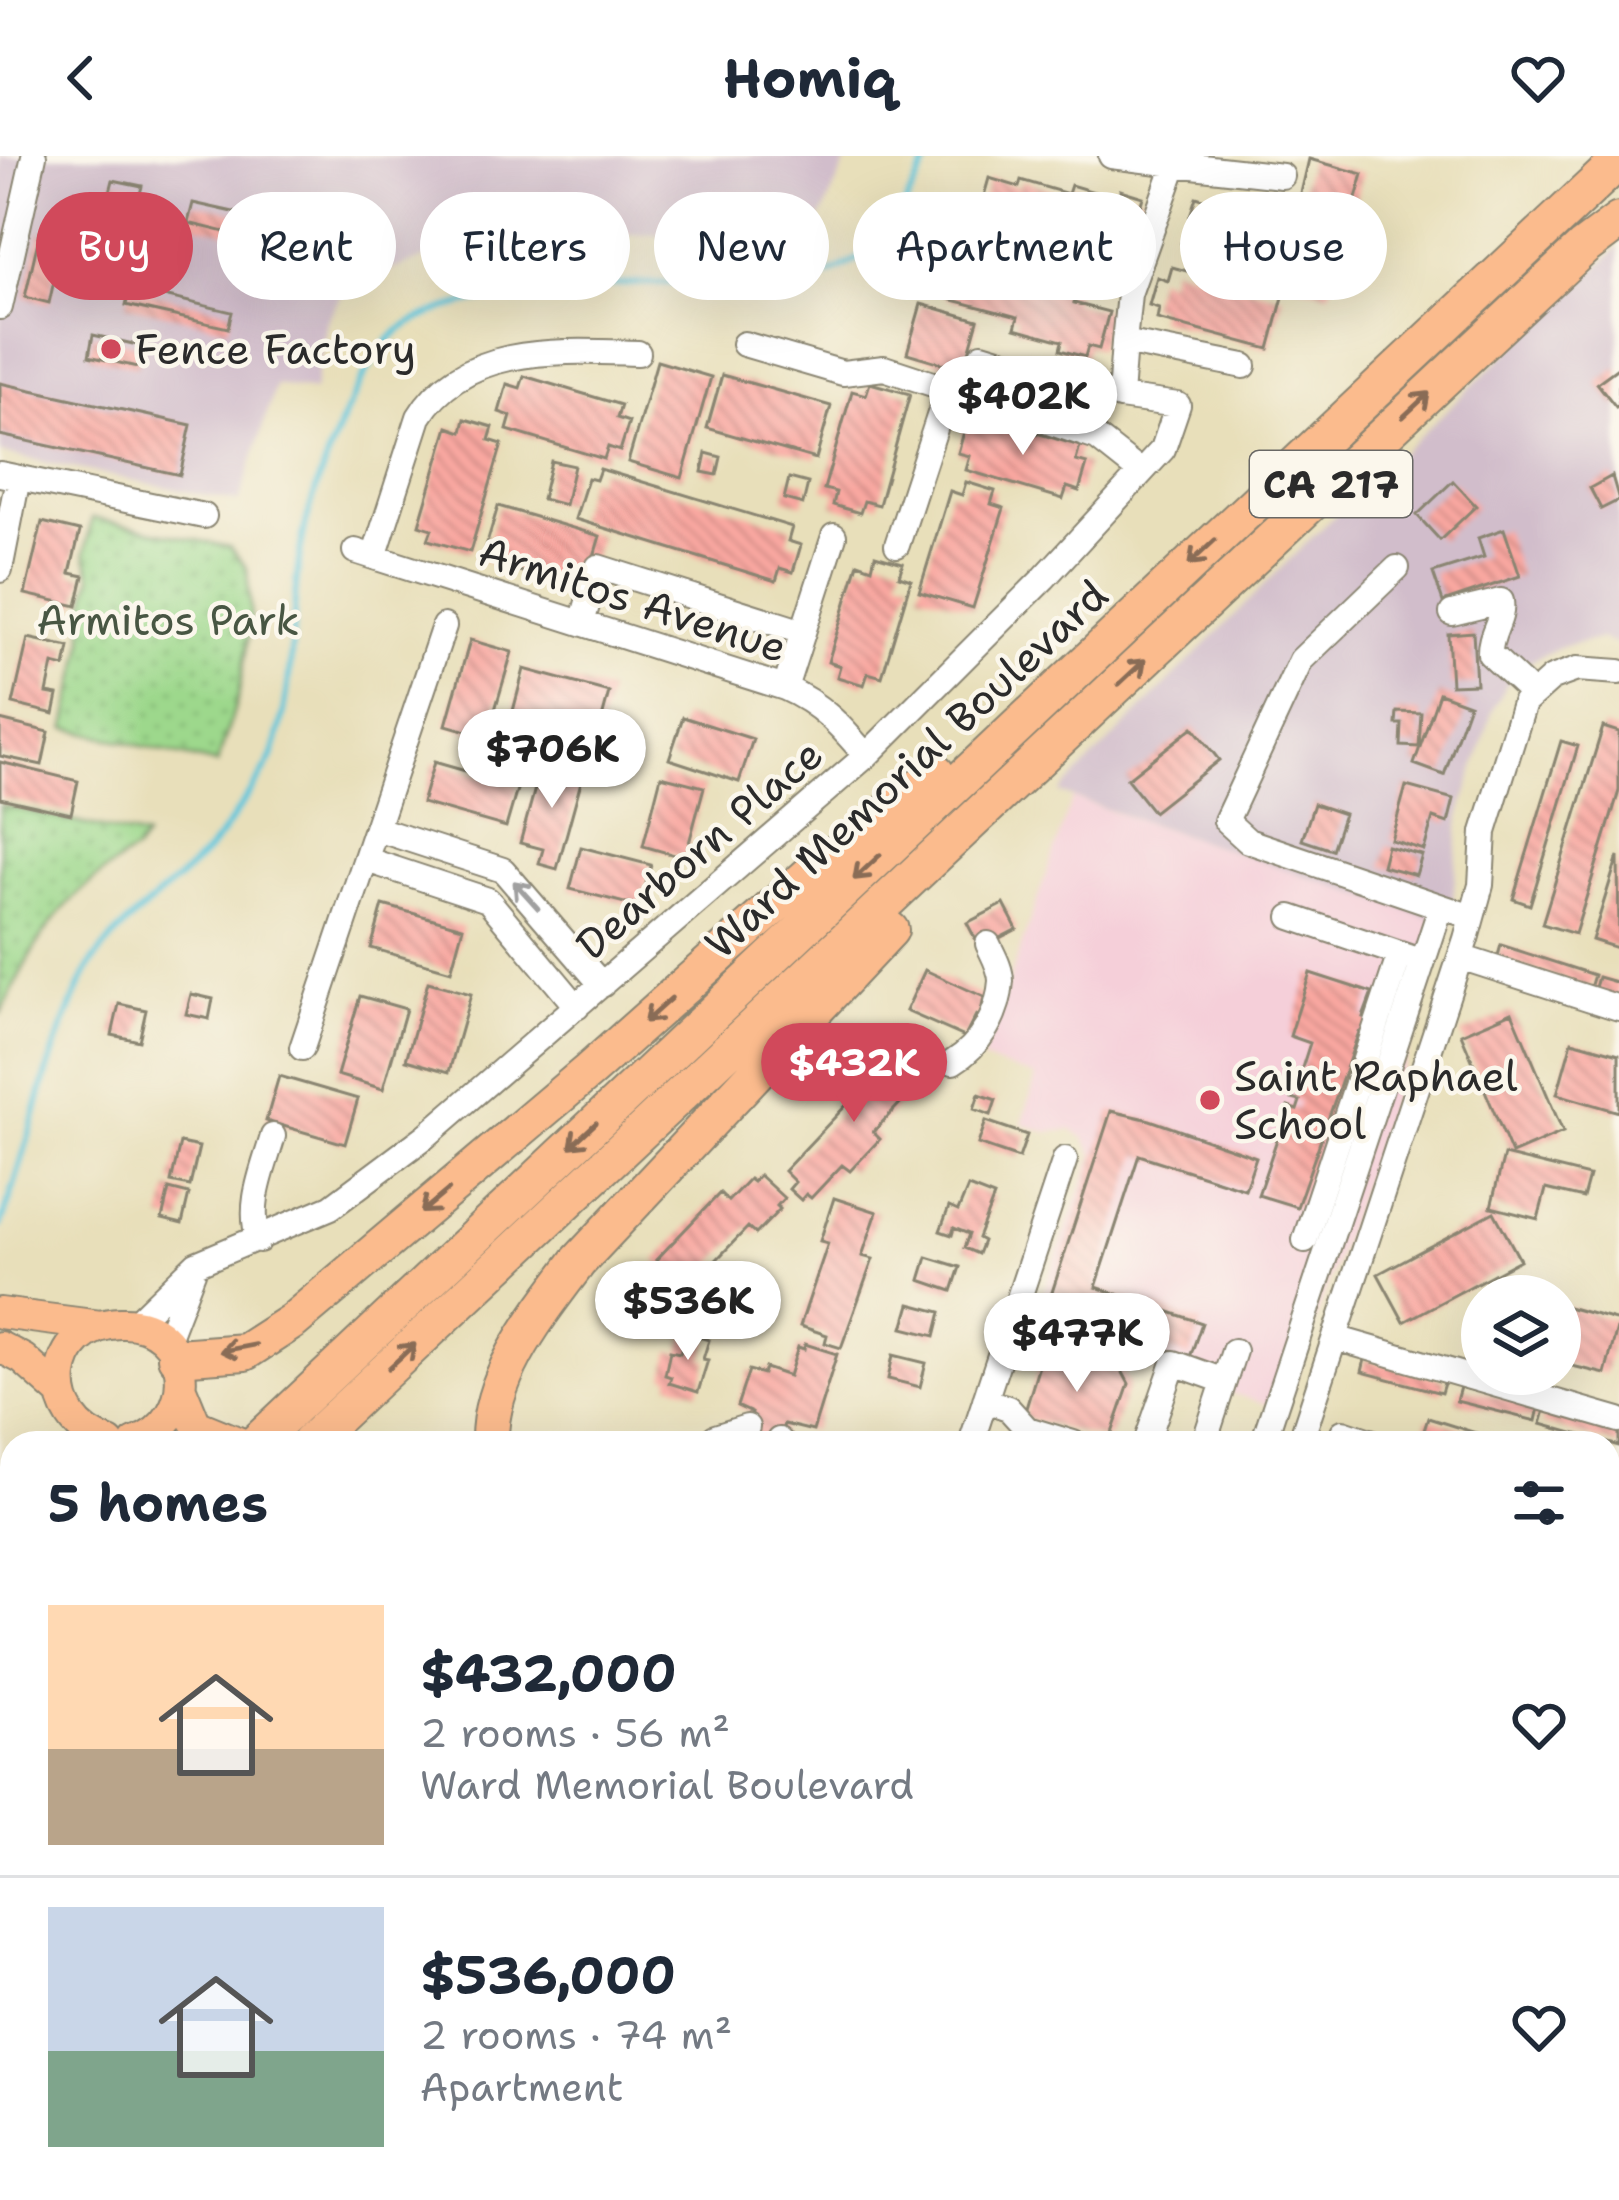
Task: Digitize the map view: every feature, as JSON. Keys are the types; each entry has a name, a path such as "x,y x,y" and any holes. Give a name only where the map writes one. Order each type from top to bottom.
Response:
{"highway":[{"name":"Ward Memorial Boulevard","path":"269,1431 1619,161"},
{"name":"Ward Memorial Boulevard","path":"322,1431 1583,248 1619,221"},
{"path":"175,1363 244,1352 293,1322 589,1071 809,875 994,726 1074,671"},
{"path":"489,1431 506,1377 536,1318 578,1262 760,1065 990,830 1046,752"}],"main road":[{"path":"3,1314 101,1326 134,1324 175,1363 196,1425 211,1431"},
{"path":"86,1431 66,1411 61,1371 82,1336 101,1326"},
{"path":"0,1347 60,1392"},
{"path":"157,1431 177,1409 175,1363"}],"street":[{"path":"0,307 34,156"},
{"path":"1111,156 1282,176"},
{"path":"982,355 1120,397 1129,294 1174,164"},
{"path":"1124,343 1244,366"},
{"path":"745,344 843,373 884,368 1097,438 1140,472"},
{"name":"Armitos Avenue","path":"638,353 544,350 510,357 464,376 429,399 364,554 785,688 830,715 866,756"},
{"path":"897,545 948,389"},
{"name":"Dearborn Place","path":"134,1324 196,1264 331,1207 426,1136 866,756 1044,578 1163,448 1178,405 1120,397"},
{"path":"0,570 9,476 204,517"},
{"path":"785,688 834,536"},
{"path":"582,623 598,567 803,632"},
{"path":"1396,568 1301,661 1226,820 1248,841 1472,917"},
{"path":"1452,613 1501,602 1503,615 1489,635 1490,654 1528,698"},
{"path":"302,1048 444,626"},
{"path":"1304,1431 1460,957 1481,885 1484,832 1528,698 1552,678 1577,669 1619,672"},
{"path":"377,829 503,870 602,985"},
{"path":"367,860 488,900 577,1007"},
{"path":"1304,1240 1412,958 1441,907"},
{"path":"1291,917 1412,958"},
{"path":"953,1063 982,1037 998,993 1000,971 988,944"},
{"path":"1460,957 1619,1008"},
{"path":"1267,1431 1412,958"},
{"path":"259,1240 253,1222 255,1198 274,1136"},
{"path":"975,1431 1065,1159"},
{"path":"175,1363 196,1264"},
{"path":"1335,1338 1619,1420"},
{"path":"1208,1431 1234,1351"},
{"path":"1150,1431 1174,1363 1224,1381"},
{"path":"985,1400 1008,1408 1034,1431"},
{"path":"735,1431 748,1427"}],"shaded area":[{"path":"0,156 849,156 829,200 829,192 654,192 654,235 630,234 630,192 420,192 420,260 396,269 396,192 217,192 217,300 338,300 327,321 314,391 276,385 239,502 0,453"},
{"path":"1619,247 1619,645 1601,639 1559,647 1528,663 1505,686 1493,709 1460,817 1451,925 1059,793 1305,544"},
{"name":"Saint Raphael School","path":"1072,798 1451,925 1285,1410 1029,1330 1094,1154 1072,1130 1047,1132 1022,1124 1036,1077 982,1060"}],"green space":[{"name":"Armitos Park","path":"92,518 230,547 247,568 251,621 238,697 217,764 66,728 84,643 84,609 92,577 85,553"},
{"path":"0,805 145,838 135,851 86,886 53,921 0,1015"}],"building":[{"path":"1309,159 1363,174 1358,192 1301,192"},
{"path":"989,178 1019,187 1021,180 1061,192 985,192"},
{"path":"113,180 142,186 141,192 110,192"},
{"path":"1071,185 1094,192 1069,192"},
{"path":"193,203 217,208 217,230 193,224"},
{"path":"36,249 36,300 25,297"},
{"path":"1172,267 1180,269 1180,300 1282,300 1269,349 1157,319 1159,308 1149,305 1156,300 1157,277 1168,281"},
{"path":"127,300 181,300 232,312 228,328 126,305"},
{"path":"953,300 1075,300 1109,312 1099,349 1088,346 1085,357 1060,350 1062,341 1015,328 1018,317"},
{"path":"921,304 978,320 964,370 907,353"},
{"path":"93,335 142,346 137,367 89,356"},
{"path":"657,361 711,377 682,478 628,462"},
{"path":"1619,367 1619,405 1616,407 1597,383"},
{"path":"722,375 831,406 816,459 707,428"},
{"path":"524,376 621,405 617,418 629,422 620,451 608,447 604,459 507,430 511,416 499,412 507,384 520,388"},
{"path":"0,383 191,425 180,475 0,435"},
{"path":"870,383 910,394 879,505 864,501 860,513 833,505 836,492 824,489 852,391 866,395"},
{"path":"983,417 1080,446 1076,461 1087,464 1079,491 1067,487 1063,499 966,470 970,456 958,453 966,425 979,429"},
{"path":"465,419 493,427 489,440 502,444 470,552 428,540 432,529 419,525 448,427 462,432"},
{"path":"706,453 721,457 717,475 702,472"},
{"path":"551,461 574,466 565,505 542,499"},
{"path":"600,469 792,527 788,541 801,545 793,572 780,568 776,581 575,519 588,478 596,480"},
{"path":"1612,476 1619,500 1601,509 1590,488"},
{"path":"789,478 808,483 803,504 784,499"},
{"path":"1453,481 1476,506 1440,540 1417,515"},
{"path":"966,482 995,491 991,504 1004,508 973,608 919,592 950,491 962,495"},
{"path":"498,506 600,536 584,590 482,560"},
{"path":"42,522 80,531 70,573 84,576 77,606 25,594"},
{"path":"1504,529 1520,576 1443,602 1433,573 1484,557 1478,538"},
{"path":"875,555 903,563 899,576 911,580 882,677 868,673 864,685 837,677 840,666 828,662 858,563 872,568"},
{"path":"1473,632 1476,684 1451,685 1448,634"},
{"path":"28,638 69,647 65,667 53,664 47,693 58,695 54,714 13,704"},
{"path":"470,640 512,652 487,737 446,725"},
{"path":"524,669 609,692 598,733 513,711"},
{"path":"1439,693 1469,704 1444,775 1414,764"},
{"path":"1397,712 1421,713 1419,747 1401,746"},
{"path":"683,717 753,739 739,782 669,759"},
{"path":"0,720 49,732 42,765 0,756"},
{"path":"1193,727 1219,760 1153,812 1127,779"},
{"path":"1603,727 1619,732 1619,791 1575,934 1542,924"},
{"path":"1561,741 1578,746 1530,905 1513,899"},
{"path":"543,759 584,771 557,869 539,864 543,849 520,843"},
{"path":"0,762 78,781 71,814 0,798"},
{"path":"434,762 518,786 506,827 422,803"},
{"path":"661,776 704,787 685,858 643,846"},
{"path":"1406,786 1454,799 1448,823 1433,818 1424,850 1391,840"},
{"path":"1314,804 1344,814 1332,850 1302,840"},
{"path":"1387,846 1422,855 1416,875 1382,866"},
{"path":"581,847 651,865 640,907 570,889"},
{"path":"1618,856 1619,941 1617,948 1592,940"},
{"path":"1004,904 1017,929 980,948 967,923"},
{"path":"383,905 463,927 451,971 371,948"},
{"path":"1501,945 1594,975 1590,988 1497,959"},
{"path":"925,970 984,997 980,1017 976,1015 965,1037 906,1011"},
{"path":"1310,973 1372,993 1363,1017 1373,1020 1368,1035 1359,1032 1297,1207 1258,1195 1288,1107 1297,1110 1300,1101 1292,1099 1310,1043 1290,1036"},
{"path":"1598,977 1619,983 1619,999 1594,991"},
{"path":"428,982 471,994 449,1072 406,1060"},
{"path":"191,994 213,999 209,1019 186,1014"},
{"path":"360,996 406,1009 383,1089 337,1075"},
{"path":"119,1004 146,1010 139,1041 112,1035"},
{"path":"1512,1012 1563,1132 1512,1154 1461,1034"},
{"path":"1572,1041 1619,1054 1619,1112 1557,1094"},
{"path":"892,1047 924,1078 873,1132 880,1139 850,1171 842,1165 811,1198 806,1194 801,1200 789,1189 795,1182 784,1171 852,1099 848,1094"},
{"path":"279,1076 358,1099 345,1144 266,1121"},
{"path":"979,1094 996,1100 991,1115 974,1109"},
{"path":"1111,1111 1256,1157 1245,1189 1139,1155 1096,1287 1202,1323 1190,1357 1086,1323 1081,1340 1041,1326"},
{"path":"986,1121 1027,1135 1019,1158 978,1144"},
{"path":"180,1143 199,1147 190,1186 171,1182"},
{"path":"1504,1155 1589,1176 1583,1198 1546,1189 1538,1219 1491,1207"},
{"path":"759,1175 784,1198 777,1206 780,1209 756,1234 748,1227 685,1287 656,1260 720,1193 728,1201"},
{"path":"968,1187 994,1197 978,1238 983,1241 978,1254 964,1248 969,1234 954,1228 952,1235 940,1231 949,1207 958,1211"},
{"path":"169,1189 189,1194 182,1224 162,1219"},
{"path":"834,1198 877,1212 862,1256 873,1259 841,1348 825,1343 827,1335 800,1326 828,1243 820,1241"},
{"path":"1494,1212 1520,1260 1492,1275 1461,1275 1461,1292 1404,1322 1378,1274"},
{"path":"927,1257 960,1267 952,1291 920,1280"},
{"path":"910,1304 941,1312 935,1336 903,1328"},
{"path":"1581,1311 1619,1321 1605,1374 1581,1368"},
{"path":"686,1333 709,1340 698,1392 669,1383 671,1377 665,1375 670,1351 680,1353"},
{"path":"805,1344 837,1354 813,1431 784,1424 782,1431 746,1431 752,1413 737,1406 749,1370 763,1374 765,1368 789,1376 798,1347 804,1349"},
{"path":"1044,1349 1097,1365 1108,1362 1120,1367 1129,1384 1113,1431 1073,1431 1023,1418"},
{"path":"893,1355 926,1363 920,1387 888,1379"},
{"path":"1365,1359 1445,1380 1441,1393 1362,1372"},
{"path":"1460,1387 1461,1395 1492,1395 1539,1407 1536,1421 1456,1401"},
{"path":"1545,1410 1619,1431 1566,1431 1541,1424"},
{"path":"1428,1418 1470,1431 1424,1431"}],"waterway":[{"path":"0,1226 59,1037 90,967 112,938 217,840 270,762 286,700 306,523 353,397 380,351 394,335 427,315 475,301 593,286 813,280 874,247 898,218 930,156"}],"place":[{"name":"Fence Factory","path":"111,349"},
{"name":"Saint Raphael School","path":"1210,1100"}]}
